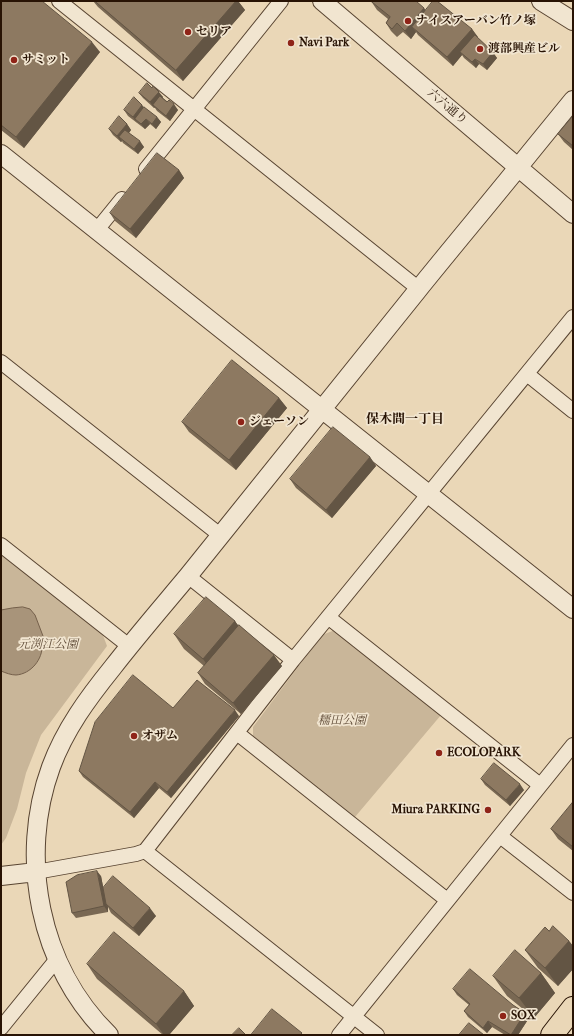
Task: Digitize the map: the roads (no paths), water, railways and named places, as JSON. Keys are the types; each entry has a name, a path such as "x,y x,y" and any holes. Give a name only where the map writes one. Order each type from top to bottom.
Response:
{"highway":[{"path":"552,1035 573,1008"}],"street":[{"path":"59,1 419,289"},
{"path":"140,176 281,1"},
{"name":"六六通り","path":"322,1 573,214"},
{"path":"541,1 573,21"},
{"path":"109,1035 94,1018 71,986 57,959 45,926 38,891 36,844 38,816 43,790 51,765 62,741 75,716 129,646 188,576 573,100"},
{"path":"1,154 573,609"},
{"path":"96,231 130,188"},
{"path":"1,876 36,872 136,854 145,851 293,660 573,317"},
{"path":"1,362 220,535"},
{"path":"527,374 573,411"},
{"path":"1,545 129,646"},
{"path":"188,576 293,660"},
{"path":"328,617 540,785"},
{"path":"237,733 447,900"},
{"path":"339,1035 573,745"},
{"path":"500,836 573,893"},
{"path":"145,851 377,1035"},
{"path":"1,1028 57,959"}],"place":[{"name":"ナイスアーバン竹ノ塚","path":"408,21"},
{"name":"セリア","path":"188,32"},
{"name":"Navi Park","path":"291,43"},
{"name":"渡部興産ビル","path":"480,49"},
{"name":"サミット","path":"14,60"},
{"name":"ジェーソン","path":"241,422"},
{"name":"オザム","path":"134,736"},
{"name":"ECOLOPARK","path":"439,753"},
{"name":"Miura PARKING","path":"488,810"},
{"name":"SOX","path":"503,1016"}],"district":[{"name":"保木間一丁目","path":"405,420"}],"park label":[{"name":"元渕江公園","path":"48,645"},
{"name":"糯田公園","path":"342,721"}]}
